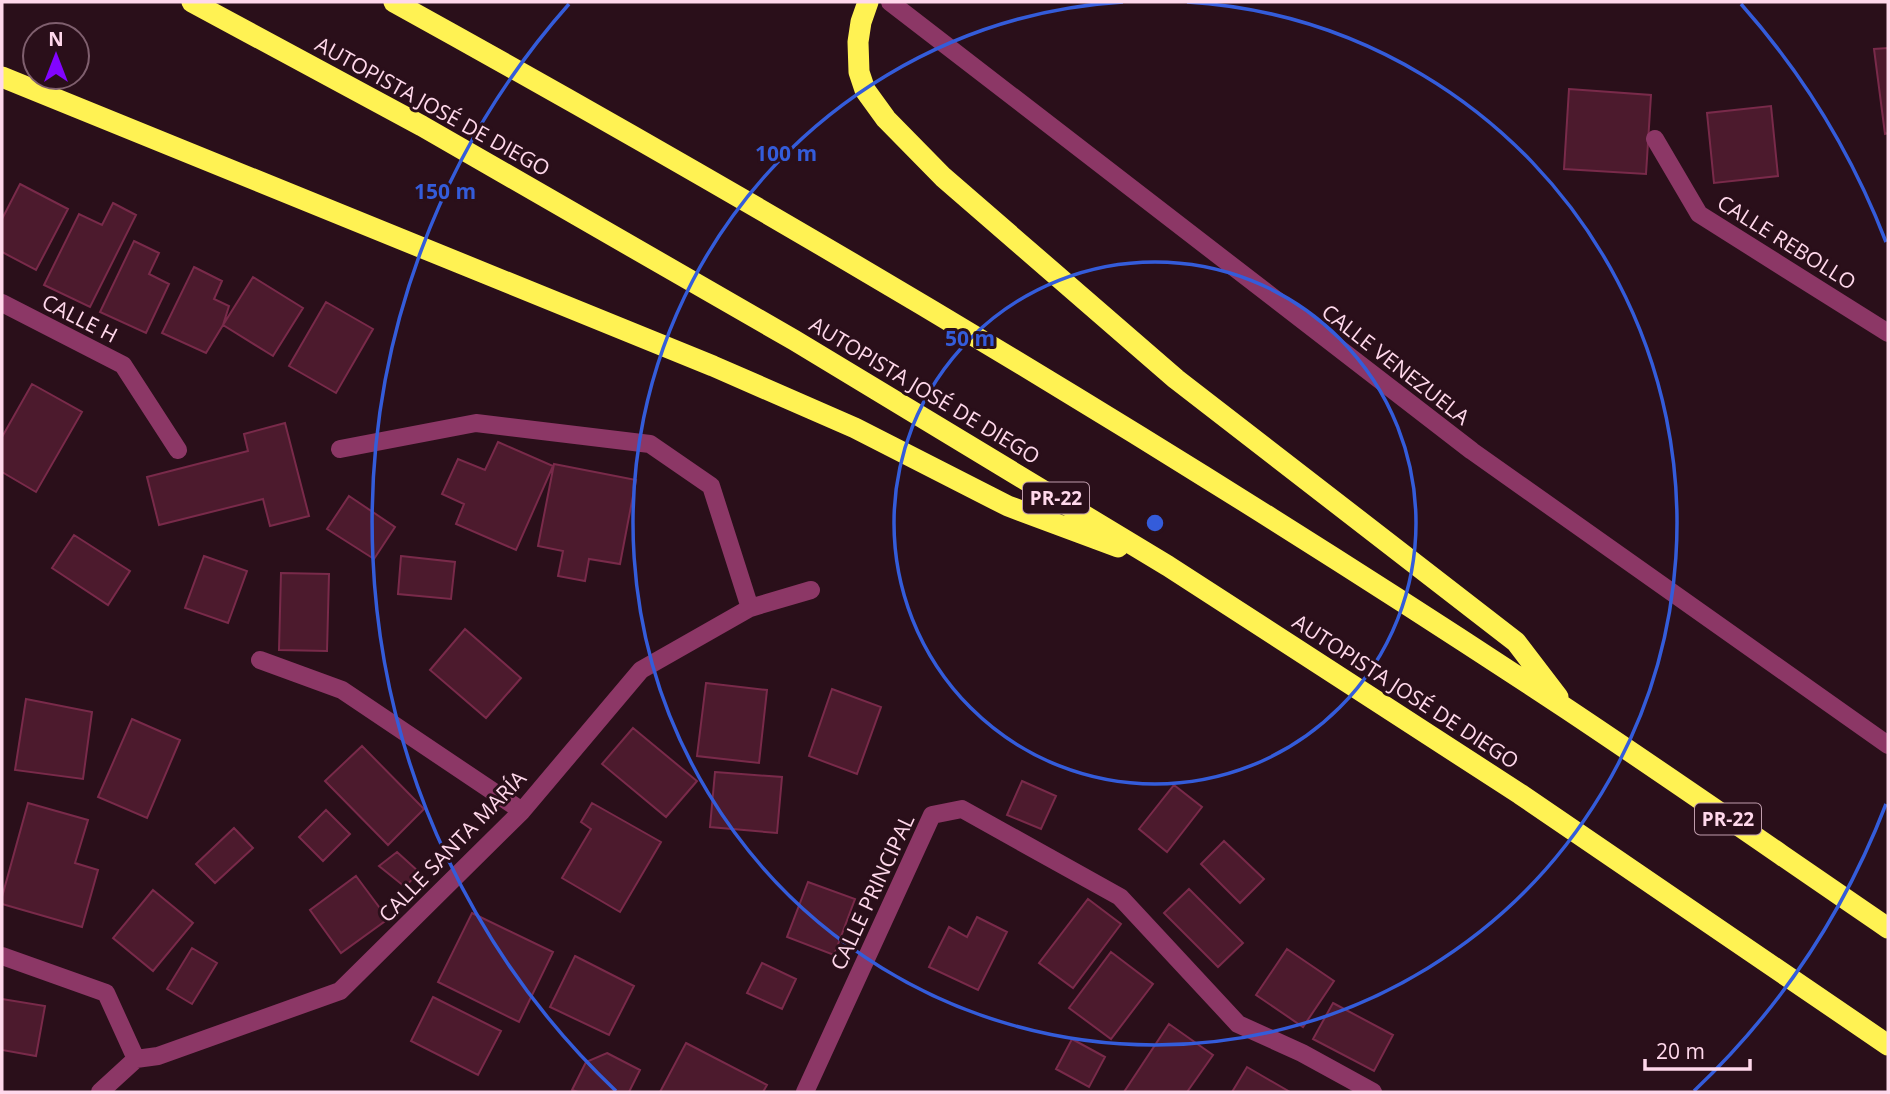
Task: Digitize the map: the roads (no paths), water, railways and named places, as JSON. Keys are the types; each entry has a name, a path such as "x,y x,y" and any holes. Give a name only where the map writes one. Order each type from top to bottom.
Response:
{"highway":[{"name":"AUTOPISTA JOSÉ DE DIEGO","path":"192,2 422,126 782,333 1168,566 1520,794 1888,1045"},
{"name":"PR-22","path":"394,2 815,240 1190,467 1568,709 1888,928"},
{"path":"868,2 858,42 859,72 865,90 886,119 943,177 1177,379 1516,642 1568,709"},
{"path":"2,77 713,366 855,428 1008,506 1168,566"}],"street":[{"name":"CALLE VENEZUELA","path":"890,2 1472,451 1888,745"},
{"name":"CALLE REBOLLO","path":"1655,139 1699,214 1888,333"},
{"name":"CALLE H","path":"2,303 123,365 177,450"},
{"path":"340,449 477,423 650,444 711,486 750,608"},
{"name":"CALLE SANTA MARÍA","path":"136,1059 158,1056 340,991 522,811 641,670 750,608 811,590"},
{"path":"260,660 342,690 522,811"},
{"name":"CALLE PRINCIPAL","path":"805,1092 932,815 962,810 1120,897 1238,1024 1302,1053 1373,1092"},
{"path":"2,956 106,993 136,1059 100,1092"}]}
